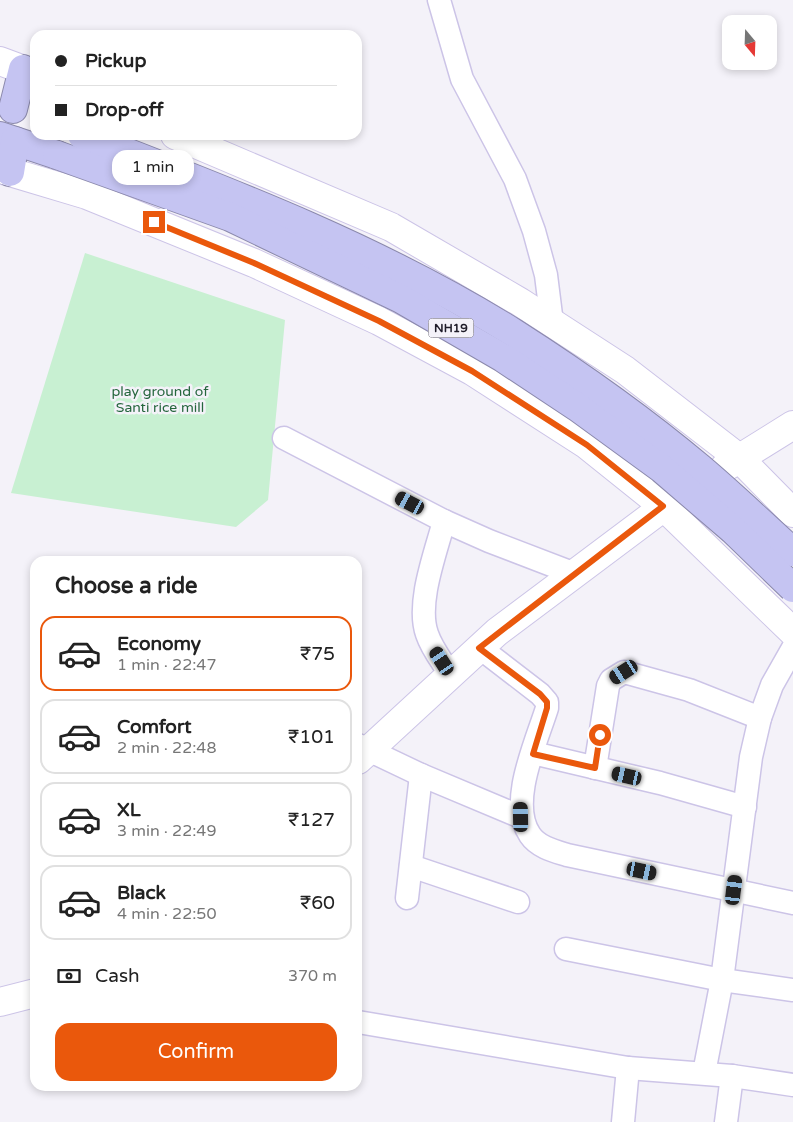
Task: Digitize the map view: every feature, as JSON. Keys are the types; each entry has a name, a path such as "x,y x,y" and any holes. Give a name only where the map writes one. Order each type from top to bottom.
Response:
{"highway":[{"path":"16,110 19,68"},
{"path":"5,170 7,138"},
{"name":"NH19","path":"7,138 230,217 401,299 494,353 577,407 662,469 733,530 793,588"},
{"name":"NH19","path":"95,140 260,204 368,253 459,300 514,333 634,417 699,468 793,552"}],"main road":[{"path":"187,140 391,227 552,323 625,370 739,458 793,513"},
{"path":"5,170 96,198 254,263 379,321 472,371 587,445 663,506 793,632"},
{"path":"362,751 479,648 663,506 793,425"},
{"path":"0,1004 30,995"}],"street":[{"path":"439,0 462,79 515,179 528,214 546,275 552,323"},
{"path":"284,438 444,521 489,541 575,574"},
{"path":"444,521 423,612 426,633 450,674"},
{"path":"479,648 540,694 547,702 547,708 521,796 521,817 530,836 546,849 793,903"},
{"path":"704,1074 722,980 751,757 760,718 772,685 793,648"},
{"path":"595,768 608,686 611,680 624,672 688,690 760,718"},
{"path":"362,752 521,817"},
{"path":"533,754 745,807"},
{"path":"407,898 421,775"},
{"path":"411,866 518,902"},
{"path":"566,949 722,980 793,990"},
{"path":"0,1004 30,1007"},
{"path":"362,1023 628,1068 732,1076 793,1085"},
{"path":"623,1122 628,1068"},
{"path":"726,1122 732,1076"}],"green space":[{"name":"play ground of Santi rice mill","path":"85,253 285,320 268,500 236,527 11,493"}],"route":[{"path":"154,222 254,263 379,321 472,371 587,445 663,506 497,632 479,648 544,697 547,702 547,708 533,754 595,768 600,735"}]}
